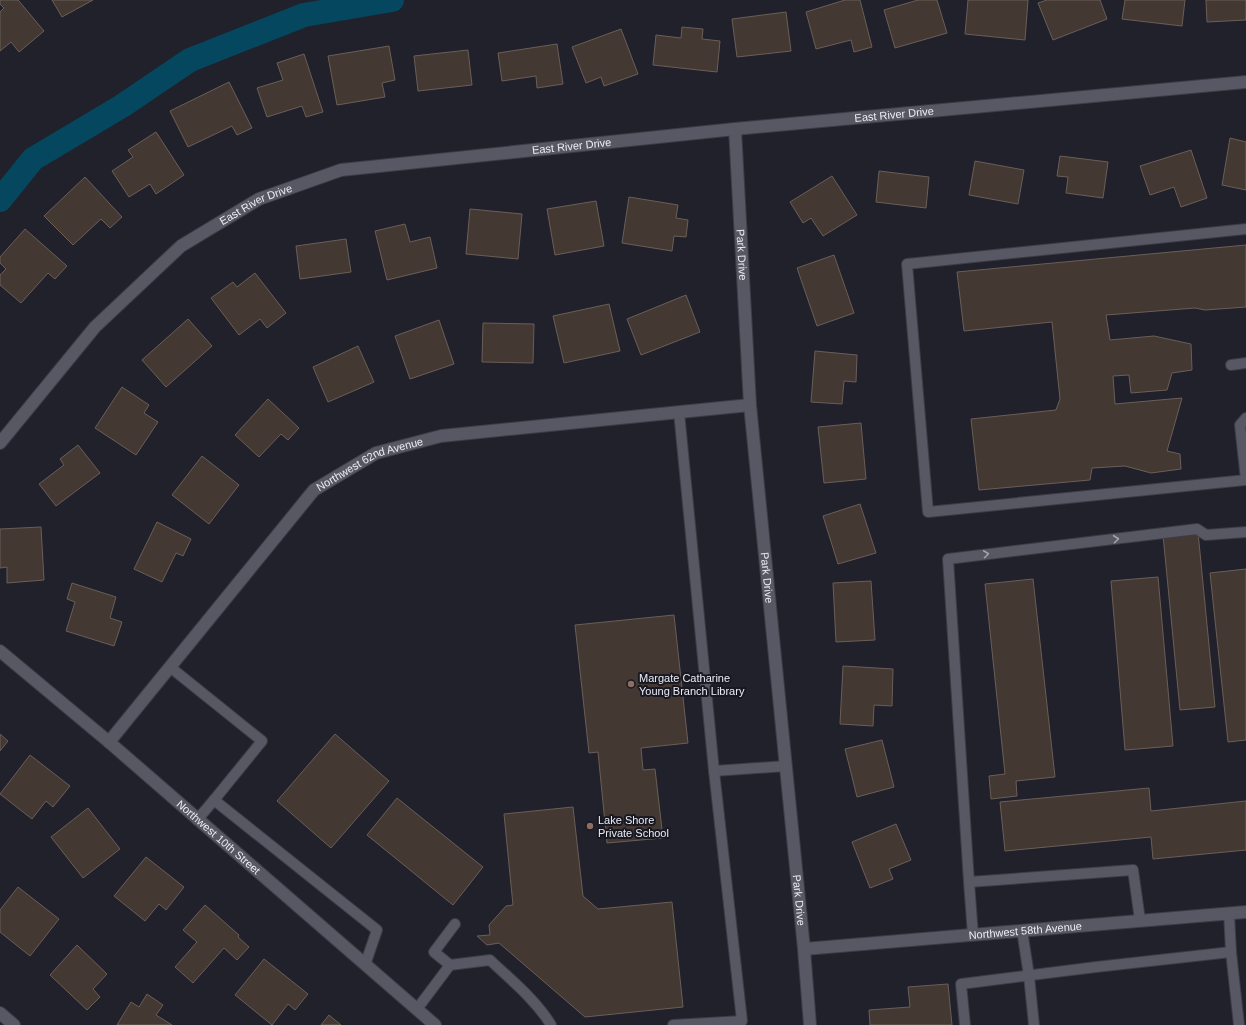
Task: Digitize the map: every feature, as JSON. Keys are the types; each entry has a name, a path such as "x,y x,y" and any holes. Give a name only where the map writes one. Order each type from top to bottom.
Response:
{"street":[{"name":"East River Drive","path":"0,443 95,327 181,246 259,199 342,170 734,129 1246,82"},
{"name":"Park Drive","path":"734,129 750,405 804,949 810,1025"},
{"name":"Northwest 62nd Avenue","path":"109,742 314,490 376,453 441,436 750,405"},
{"name":"Northwest 10th Street","path":"0,651 109,742 434,1025"},
{"name":"Northwest 58th Avenue","path":"804,949 1246,912"},
{"path":"0,1013 14,1025"}],"lane":[{"path":"1246,229 907,264 928,512 1246,480 1240,425 1246,418"},
{"path":"1231,365 1246,363"},
{"path":"673,1025 742,1021 714,771 679,412"},
{"path":"973,935 948,558 1197,529 1206,535 1246,532"},
{"path":"170,667 262,741 198,820"},
{"path":"714,771 786,766"},
{"path":"214,800 377,930 365,965"},
{"path":"969,882 1133,870 1140,920"},
{"path":"1229,913 1231,952 1239,1025"},
{"path":"455,924 434,952 450,965 490,960 518,986 546,1017 551,1025"},
{"path":"1022,930 1034,1025"},
{"path":"965,1025 961,984 1231,952"},
{"path":"417,1010 450,965"}],"building":[{"path":"0,0 18,0 44,31 19,52 11,42 0,51 0,12 4,8 0,4"},
{"path":"52,0 93,0 62,17"},
{"path":"845,0 860,0 872,47 854,52 851,40 816,49 806,12"},
{"path":"918,0 937,0 947,33 895,48 884,10"},
{"path":"968,0 1028,0 1025,40 965,34"},
{"path":"1047,0 1100,0 1107,19 1053,40 1038,3"},
{"path":"1125,0 1185,0 1182,26 1122,19"},
{"path":"1206,0 1246,0 1246,20 1207,22"},
{"path":"786,12 791,51 737,57 732,19"},
{"path":"682,27 703,29 702,39 720,41 717,72 653,65 656,35 681,38"},
{"path":"621,29 638,74 604,86 601,77 586,83 572,47"},
{"path":"557,44 563,84 537,88 536,76 502,81 498,53"},
{"path":"389,46 395,80 382,83 385,97 337,105 328,56"},
{"path":"468,50 472,85 418,91 414,56"},
{"path":"304,54 323,112 306,117 302,106 267,117 257,88 283,80 277,63"},
{"path":"229,82 252,128 237,135 232,126 188,147 170,111"},
{"path":"156,132 184,175 156,194 150,184 129,197 112,171 133,157 128,150"},
{"path":"1230,138 1246,142 1246,190 1222,185"},
{"path":"1191,150 1207,198 1181,207 1174,187 1150,195 1140,166"},
{"path":"1060,156 1108,162 1103,198 1066,193 1068,177 1057,176"},
{"path":"975,161 1024,170 1018,204 969,195"},
{"path":"879,171 929,177 926,208 876,202"},
{"path":"832,176 857,215 823,236 811,218 803,223 790,202"},
{"path":"85,177 122,217 110,228 101,219 73,245 44,216"},
{"path":"629,197 678,205 676,218 688,220 686,237 674,236 672,251 622,243"},
{"path":"596,201 604,246 555,255 547,209"},
{"path":"470,209 522,214 518,259 466,254"},
{"path":"405,224 410,242 430,237 437,268 387,280 375,231"},
{"path":"25,229 67,266 55,279 48,273 21,303 0,285 0,275 6,269 0,263 0,257"},
{"path":"346,239 351,272 300,279 296,246"},
{"path":"1246,245 1246,307 1205,310 1195,308 1106,315 1110,340 1154,336 1191,344 1192,370 1172,373 1167,390 1131,393 1129,375 1113,376 1115,404 1182,398 1167,451 1180,454 1181,469 1151,473 1125,466 1092,468 1090,480 979,490 971,419 1056,410 1060,399 1052,322 964,331 957,272"},
{"path":"834,255 854,313 817,326 797,268"},
{"path":"255,273 286,313 267,328 260,319 239,335 211,298 233,282 237,287"},
{"path":"686,295 700,332 641,355 627,319"},
{"path":"609,304 620,351 564,363 553,316"},
{"path":"188,319 212,346 166,387 142,360"},
{"path":"439,320 454,364 410,379 395,336"},
{"path":"483,323 534,324 533,363 482,362"},
{"path":"358,346 374,382 328,402 313,367"},
{"path":"815,351 857,355 856,382 844,381 842,404 811,402"},
{"path":"122,387 149,405 144,413 158,422 136,455 95,428"},
{"path":"268,399 299,428 288,440 281,434 259,457 235,435"},
{"path":"861,423 866,479 824,483 818,427"},
{"path":"78,445 100,473 56,506 39,484 64,465 60,459"},
{"path":"202,456 239,485 209,524 172,495"},
{"path":"860,504 876,553 838,564 823,516"},
{"path":"157,522 191,539 183,556 176,553 162,582 134,569"},
{"path":"41,527 44,580 7,583 7,567 0,568 0,529"},
{"path":"1198,532 1215,707 1180,710 1163,535"},
{"path":"1246,569 1246,740 1228,742 1210,573"},
{"path":"1158,577 1173,746 1125,750 1111,581"},
{"path":"1033,579 1055,777 1016,781 1017,796 991,799 989,776 1005,774 985,584"},
{"path":"871,581 875,640 836,642 833,583"},
{"path":"72,583 116,597 110,618 122,622 114,646 66,631 75,602 67,599"},
{"name":"Margate Catharine Young Branch Library","path":"674,615 688,743 641,748 643,770 655,769 663,838 607,843 598,752 589,753 575,625"},
{"path":"843,666 893,669 892,706 874,705 873,726 840,724"},
{"path":"0,734 8,741 0,751"},
{"path":"335,734 389,781 331,848 277,801"},
{"path":"882,740 894,787 857,797 845,749"},
{"path":"30,755 70,786 53,807 46,801 32,819 0,794"},
{"path":"1149,788 1151,811 1246,801 1246,850 1153,859 1151,837 1005,851 1000,802"},
{"path":"397,798 483,867 453,905 367,835"},
{"path":"573,807 583,896 598,909 672,902 683,1007 585,1017 499,943 487,945 477,936 490,935 489,925 506,906 513,905 504,814"},
{"path":"88,808 120,849 83,878 51,837"},
{"path":"896,824 911,860 889,869 893,879 870,888 852,842"},
{"path":"146,857 184,887 166,910 159,904 145,921 114,896"},
{"path":"18,887 59,919 30,956 0,932 0,910"},
{"path":"205,905 239,935 238,937 249,947 237,960 224,948 193,983 175,967 197,942 183,930"},
{"path":"77,945 107,974 93,989 100,997 87,1010 50,975"},
{"path":"264,959 308,994 295,1010 288,1004 272,1025 235,995"},
{"path":"948,984 952,1025 870,1025 869,1010 910,1007 908,987"},
{"path":"147,994 163,1005 156,1015 172,1025 117,1025 131,1002 139,1007"},
{"path":"329,1015 341,1025 321,1025"}],"waterway":[{"path":"0,200 33,159 122,106 190,60 304,15 392,0"}],"place":[{"name":"Margate Catharine Young Branch Library","path":"631,684"},
{"name":"Lake Shore Private School","path":"590,826"}]}
